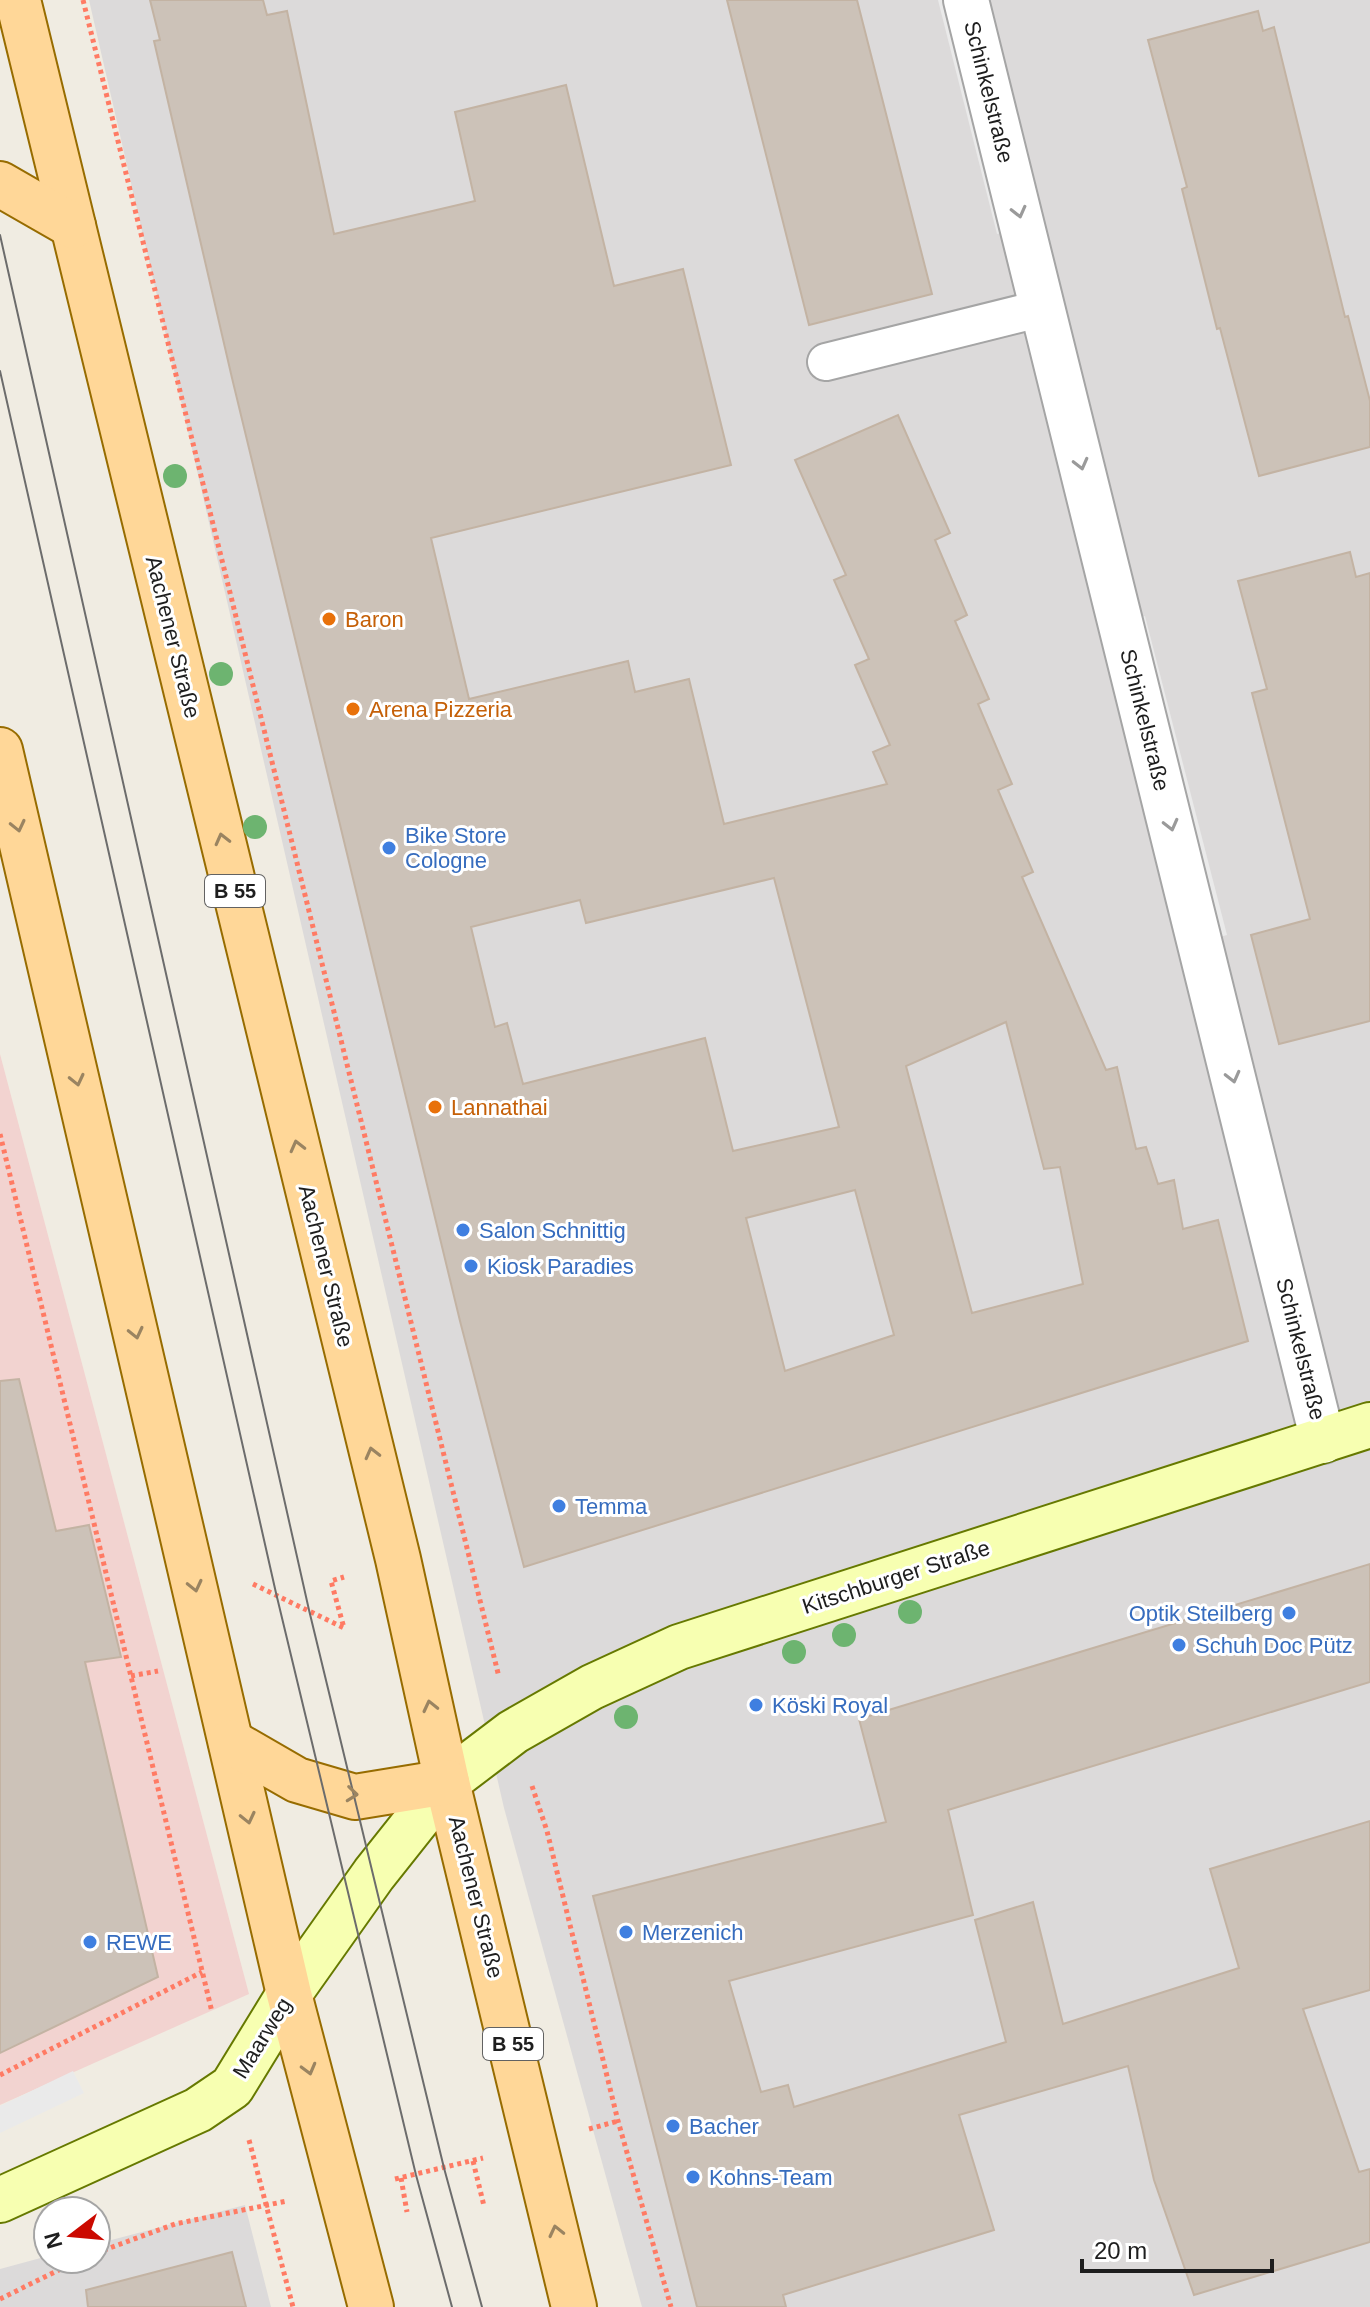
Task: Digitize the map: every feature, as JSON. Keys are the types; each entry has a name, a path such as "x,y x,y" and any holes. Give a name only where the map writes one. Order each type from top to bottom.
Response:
{"main road":[{"name":"Aachener Straße","path":"18,0 398,1559 447,1782 537,2143 574,2307"},
{"path":"0,184 73,226"},
{"path":"0,750 289,1994 371,2307"},
{"path":"231,1742 297,1780 355,1797 447,1782"}],"street":[{"name":"Schinkelstraße","path":"966,0 1323,1441"},
{"name":"Kitschburger Straße","path":"447,1782 513,1732 592,1687 679,1647 1370,1425"},
{"name":"Maarweg","path":"0,2200 198,2110 232,2087 289,1994 374,1874 447,1782"}],"lane":[{"path":"826,362 1043,308"}],"path":[{"path":"83,0 443,1465 513,1732 547,1831 618,2121 671,2307"},
{"path":"0,1134 202,1972 232,2087 268,2205 293,2307"},
{"path":"256,1596 253,1582 344,1628 331,1581 398,1559"},
{"path":"131,1676 212,1661"},
{"path":"0,2075 202,1972"},
{"path":"112,2247 175,2224 401,2178 618,2121"},
{"path":"473,2161 484,2206"},
{"path":"401,2178 408,2222"},
{"path":"0,2299 49,2275"}],"shaded area":[{"path":"89,0 1370,0 1370,2307 642,2307 504,1808"},
{"path":"938,0 956,0 1015,230 997,234"},
{"path":"1145,616 1227,935 1209,940 1128,621"},
{"path":"0,1054 249,1994 0,2105"},
{"path":"73,2071 84,2093 0,2133 0,2106"},
{"path":"245,2205 271,2307 0,2307 0,2269 32,2260 32,2275 112,2275 112,2240"}],"building":[{"path":"150,0 263,0 267,15 287,11 334,234 475,201 455,112 566,85 614,286 683,269 731,465 431,538 469,699 628,661 635,692 689,679 724,824 887,784 873,752 890,745 855,665 869,659 834,580 846,575 795,460 898,415 950,533 935,540 967,615 955,621 989,699 978,704 1012,784 998,790 1033,872 1022,877 1106,1070 1117,1067 1136,1149 1146,1147 1158,1184 1174,1180 1183,1229 1218,1220 1248,1341 524,1567 460,1321 232,378 154,41 160,40","holes":["774,878 839,1127 733,1151 705,1038 523,1084 507,1023 495,1027 471,927 580,900 586,923","1006,1022 1044,1169 1060,1167 1083,1284 972,1313 906,1066","855,1190 894,1335 785,1371 746,1218"]},
{"path":"727,0 857,0 932,294 809,325"},
{"path":"1258,11 1263,31 1274,27 1345,317 1348,316 1370,401 1370,447 1259,476 1220,328 1217,329 1182,189 1187,187 1148,40"},
{"path":"1350,552 1356,577 1370,573 1370,1021 1279,1044 1251,935 1310,919 1252,693 1267,689 1238,581"},
{"path":"19,1379 56,1531 89,1525 121,1657 85,1662 158,1977 0,2053 0,1381"},
{"path":"1370,1564 1370,1682 948,1810 973,1915 729,1981 761,2092 788,2085 794,2107 1006,2042 975,1920 1033,1902 1063,2024 1239,1968 1210,1869 1370,1821 1370,1990 1303,2009 1359,2172 1370,2169 1370,2242 1194,2295 1154,2180 1128,2066 959,2115 994,2230 783,2295 786,2307 697,2307 593,1896 886,1822 859,1719"},
{"path":"232,2252 246,2307 88,2307 86,2290"}],"tram line":[{"path":"0,235 309,1610 444,2168 482,2307"},
{"path":"0,371 276,1593 416,2175 452,2307"}],"place":[{"name":"Baron","path":"329,619"},
{"name":"Arena Pizzeria","path":"353,709"},
{"name":"Bike Store Cologne","path":"389,848"},
{"name":"Lannathai","path":"435,1107"},
{"name":"Salon Schnittig","path":"463,1230"},
{"name":"Kiosk Paradies","path":"471,1266"},
{"name":"Temma","path":"559,1506"},
{"name":"Optik Steilberg","path":"1289,1613"},
{"name":"Schuh Doc Pütz","path":"1179,1645"},
{"name":"Köski Royal","path":"756,1705"},
{"name":"Merzenich","path":"626,1932"},
{"name":"REWE","path":"90,1942"},
{"name":"Bacher","path":"673,2126"},
{"name":"Kohns-Team","path":"693,2177"}]}
